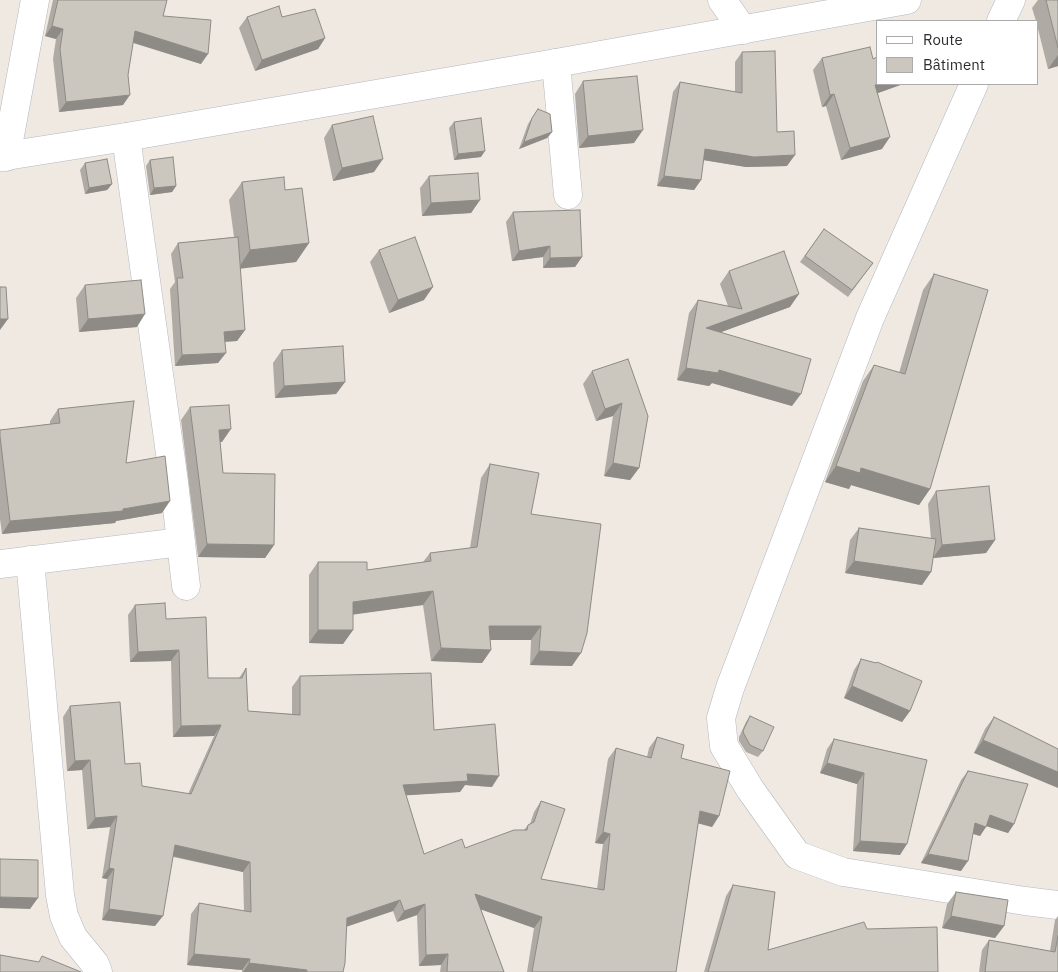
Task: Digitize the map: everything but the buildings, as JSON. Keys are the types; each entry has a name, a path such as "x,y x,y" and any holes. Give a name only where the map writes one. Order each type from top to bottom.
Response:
{"street":[{"path":"35,0 3,157 556,63 907,0"},
{"path":"722,0 743,30"},
{"path":"1002,20 1011,0"},
{"path":"556,63 568,195"},
{"path":"974,85 870,318 730,688 721,718 724,746 750,789 797,855 843,872 1025,901 1058,904"},
{"path":"126,137 173,473 186,586"},
{"path":"0,564 181,542"},
{"path":"30,560 60,895 64,916 73,937 95,964 98,972"}]}
